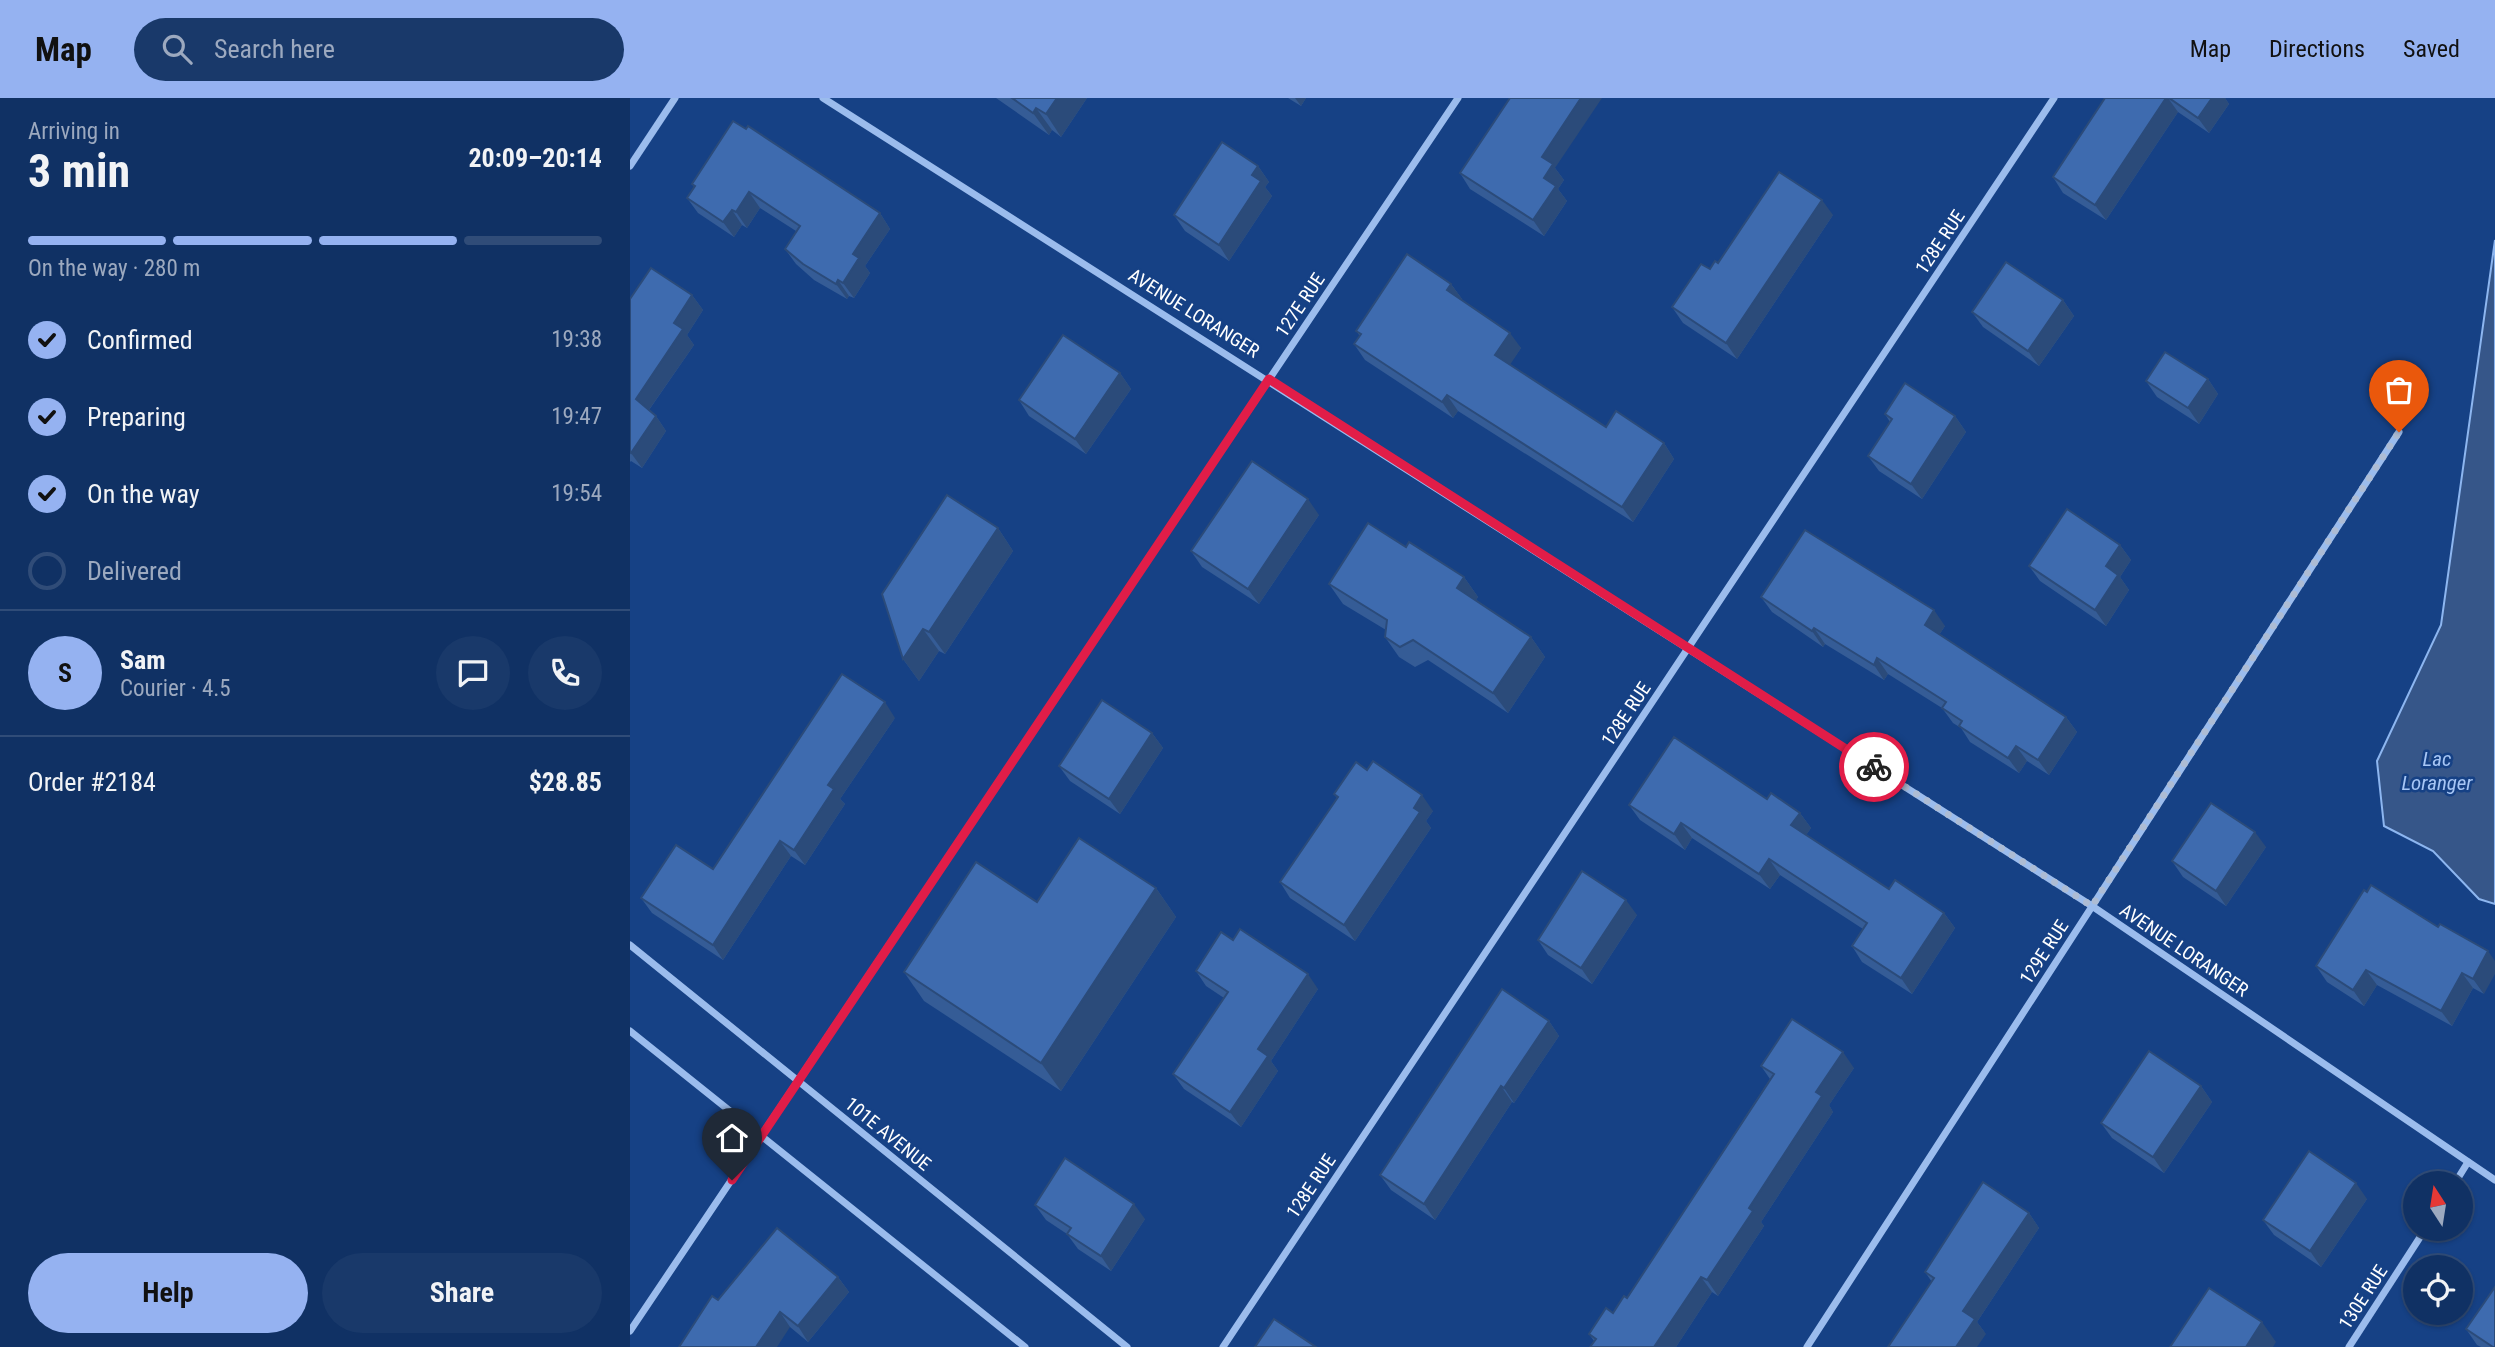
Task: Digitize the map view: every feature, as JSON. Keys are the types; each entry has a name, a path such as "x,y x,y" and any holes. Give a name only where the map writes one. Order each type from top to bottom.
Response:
{"street":[{"path":"630,166 675,98"},
{"name":"AVENUE LORANGER","path":"824,98 1269,379 2092,906 2495,1180"},
{"name":"127E RUE","path":"630,1331 1458,98"},
{"name":"128E RUE","path":"1223,1347 2054,98"},
{"name":"129E RUE","path":"1807,1347 2399,432"},
{"name":"101E AVENUE","path":"630,945 1127,1347"},
{"path":"630,1031 1025,1347"},
{"path":"2463,1171 2469,1162"},
{"name":"130E RUE","path":"2350,1347 2418,1241"}],"water":[{"name":"Lac Loranger","path":"2495,240 2495,904 2479,899 2433,851 2384,826 2377,761 2441,625"}],"building":[{"path":"1012,98 1057,98 1046,114 1036,108 1033,113"},
{"path":"1510,98 1581,98 1542,157 1553,164 1544,178 1556,186 1533,220 1460,173"},
{"path":"2105,98 2166,98 2095,205 2053,177"},
{"path":"2169,98 2212,98 2198,118"},
{"path":"733,121 746,129 748,126 880,213 853,254 859,258 843,283 838,280 836,284 803,264 785,249 800,226 749,192 736,212 732,210 723,222 687,198 695,186 692,184"},
{"path":"1222,142 1258,166 1252,175 1261,181 1219,245 1174,215"},
{"path":"1779,172 1822,200 1726,343 1672,307 1701,264 1710,269 1715,261 1718,263"},
{"path":"1407,254 1451,284 1447,290 1510,333 1495,355 1606,427 1616,411 1664,443 1622,507 1447,395 1442,402 1354,344 1361,334 1356,331"},
{"path":"2006,262 2063,300 2028,351 1972,312"},
{"path":"651,268 692,295 674,323 683,329 636,399 656,416 631,453 630,299"},
{"path":"1063,335 1120,373 1075,439 1019,400"},
{"path":"2165,352 2208,379 2188,408 2146,381"},
{"path":"1905,383 1955,416 1911,484 1868,456 1892,419 1885,414"},
{"path":"1252,461 1308,499 1248,589 1191,551"},
{"path":"947,495 998,528 929,632 923,629 903,659 882,594"},
{"path":"2067,509 2120,545 2106,566 2118,575 2095,610 2029,566"},
{"path":"1368,523 1406,547 1409,542 1464,577 1457,588 1531,637 1493,693 1413,640 1400,647 1385,637 1387,620 1329,584"},
{"path":"1805,530 1934,610 1925,625 2066,717 2038,760 2016,746 2008,758 1959,726 1962,721 1942,708 1946,702 1877,658 1874,665 1814,628 1812,631 1761,597"},
{"path":"842,674 885,702 828,785 834,789 794,850 780,841 713,945 641,898 676,845 713,869"},
{"path":"1102,700 1152,733 1109,799 1059,766"},
{"path":"1674,737 1767,799 1771,793 1800,813 1791,825 1889,889 1895,880 1944,913 1901,978 1852,946 1867,923 1769,859 1759,874 1681,823 1674,834 1629,805"},
{"path":"1373,761 1422,795 1414,808 1420,812 1344,925 1280,882 1338,797 1334,794 1356,762 1367,770"},
{"path":"2211,803 2255,832 2216,891 2172,861"},
{"path":"1079,838 1156,888 1041,1063 904,972 976,862 1037,902"},
{"path":"1582,871 1626,900 1581,968 1538,940"},
{"path":"2371,885 2438,927 2440,924 2488,951 2473,979 2462,973 2441,1011 2366,970 2353,990 2316,966 2364,890 2367,892"},
{"path":"1240,929 1308,974 1258,1049 1268,1056 1230,1112 1173,1074 1228,992 1196,971 1221,932 1233,940"},
{"path":"1502,989 1549,1021 1504,1088 1501,1086 1424,1204 1380,1175"},
{"path":"1792,1019 1843,1052 1816,1092 1822,1096 1749,1208 1753,1211 1707,1280 1701,1277 1654,1347 1590,1347 1596,1339 1589,1334 1606,1308 1613,1313 1624,1296 1627,1298 1774,1074 1761,1066"},
{"path":"2149,1051 2201,1086 2153,1157 2101,1123"},
{"path":"2309,1151 2356,1183 2310,1251 2263,1220"},
{"path":"1065,1158 1134,1204 1101,1256 1067,1234 1071,1228 1035,1205"},
{"path":"1983,1182 2029,1213 1963,1311 1975,1319 1956,1347 1888,1347 1934,1278 1925,1272"},
{"path":"777,1228 838,1277 798,1326 780,1312 756,1347 679,1347 712,1296 718,1300"},
{"path":"2495,1287 2495,1347 2466,1329 2469,1325 2473,1325 2473,1319"},
{"path":"2209,1288 2262,1322 2246,1347 2170,1347"},
{"path":"1274,1319 1316,1347 1255,1347"}],"way so far":[{"path":"1874,767 2092,906 2399,432"}],"route":[{"path":"732,1180 1269,379 1874,767"}]}
